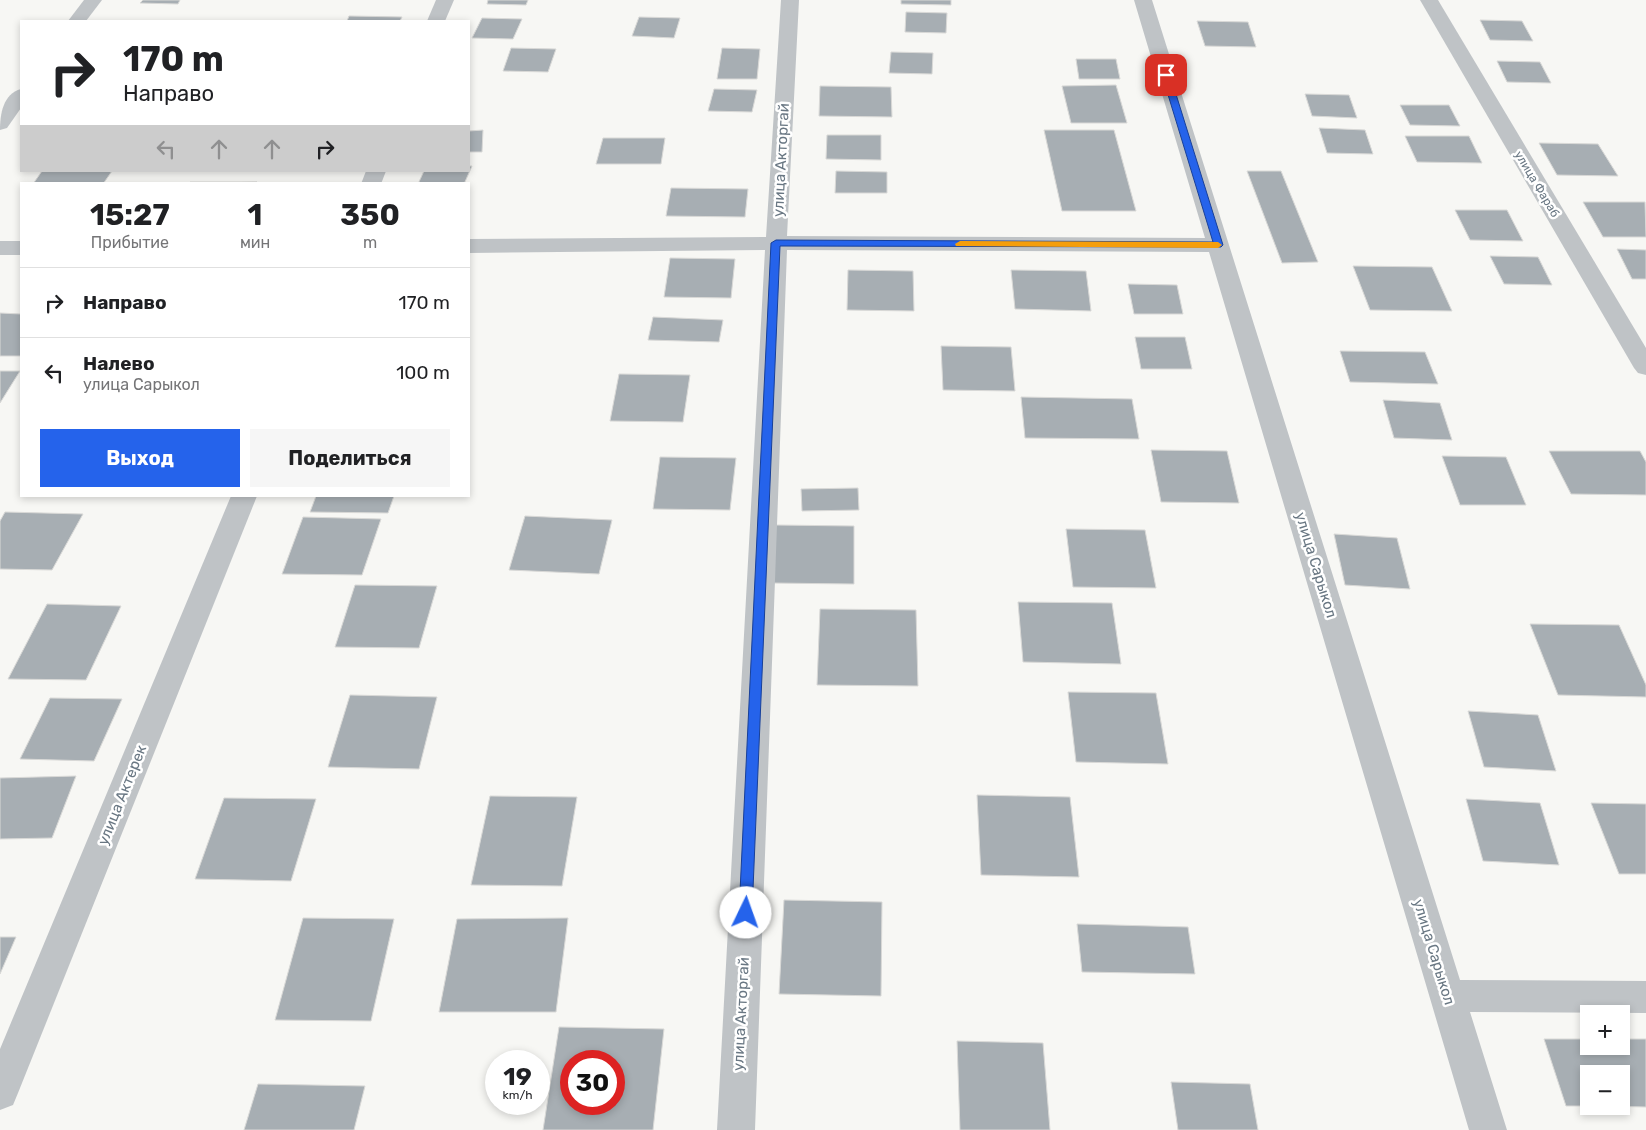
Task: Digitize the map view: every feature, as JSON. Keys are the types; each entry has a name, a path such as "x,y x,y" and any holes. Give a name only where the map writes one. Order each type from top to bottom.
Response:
{"street":[{"path":"78,20 93,0"},
{"path":"436,20 444,0"},
{"name":"улица Акторгай","path":"736,1130 776,243 790,0"},
{"name":"улица Сарыкол","path":"1143,0 1488,1130"},
{"name":"улица Фараб","path":"1429,0 1646,368"},
{"path":"0,124 20,97"},
{"path":"470,246 776,243 1218,245"},
{"path":"0,248 20,248"},
{"name":"улица Актерек","path":"0,1093 244,497"},
{"path":"1447,996 1646,997"}],"building":[{"path":"143,0 180,0 178,4 140,3"},
{"path":"488,0 528,0 526,5 487,4"},
{"path":"901,0 951,0 951,5 901,4"},
{"path":"906,12 947,13 946,33 905,32"},
{"path":"349,16 402,17 400,20 347,20"},
{"path":"639,17 680,18 674,38 632,36"},
{"path":"482,18 522,19 513,39 472,38"},
{"path":"1480,20 1522,21 1533,41 1490,40"},
{"path":"1197,21 1248,22 1256,47 1205,46"},
{"path":"511,48 556,49 548,72 503,71"},
{"path":"722,48 760,49 757,79 717,79"},
{"path":"891,52 933,53 932,74 889,73"},
{"path":"1076,59 1116,59 1120,79 1079,79"},
{"path":"1497,61 1540,62 1551,83 1507,82"},
{"path":"1116,85 1127,123 1071,123 1062,86"},
{"path":"820,86 891,87 892,117 819,116"},
{"path":"714,89 757,90 752,112 708,111"},
{"path":"1305,94 1349,95 1357,118 1312,116"},
{"path":"1400,105 1449,105 1460,126 1410,125"},
{"path":"1319,128 1365,130 1373,154 1327,153"},
{"path":"483,130 482,152 470,152 470,131"},
{"path":"1044,130 1114,130 1136,211 1062,211"},
{"path":"827,135 881,135 881,160 826,159"},
{"path":"1405,136 1469,136 1482,163 1417,162"},
{"path":"603,138 665,138 661,164 596,164"},
{"path":"1539,143 1598,144 1618,176 1557,175"},
{"path":"836,171 887,172 887,193 835,193"},
{"path":"1247,171 1281,171 1318,262 1282,263"},
{"path":"41,172 111,172 104,182 34,182"},
{"path":"424,172 469,172 465,182 419,182"},
{"path":"671,188 748,189 745,217 666,216"},
{"path":"1583,202 1645,202 1646,237 1603,237"},
{"path":"1455,210 1507,210 1523,241 1470,240"},
{"path":"1617,249 1646,250 1646,279 1632,279"},
{"path":"1490,256 1538,257 1552,285 1504,284"},
{"path":"670,258 735,259 731,298 664,297"},
{"path":"1353,266 1432,267 1452,311 1370,310"},
{"path":"848,270 913,271 914,311 847,310"},
{"path":"1011,270 1086,271 1091,311 1015,309"},
{"path":"1128,284 1177,285 1183,314 1134,314"},
{"path":"0,313 20,314 20,356 0,356"},
{"path":"653,317 723,320 719,342 648,340"},
{"path":"1135,337 1185,337 1192,369 1141,369"},
{"path":"941,346 1011,347 1015,391 943,390"},
{"path":"1340,351 1425,352 1438,384 1350,382"},
{"path":"0,371 20,371 0,403"},
{"path":"619,374 690,375 683,422 610,421"},
{"path":"1021,397 1132,399 1139,439 1025,438"},
{"path":"1383,400 1440,403 1452,440 1394,438"},
{"path":"1151,450 1227,451 1239,503 1161,502"},
{"path":"1549,451 1640,451 1646,462 1646,495 1571,494"},
{"path":"1442,456 1506,457 1526,505 1460,505"},
{"path":"660,457 736,458 730,510 653,509"},
{"path":"858,488 859,510 802,511 801,489"},
{"path":"316,497 394,497 388,513 310,512"},
{"path":"5,512 83,514 52,570 0,569 0,521"},
{"path":"525,516 612,520 599,574 509,570"},
{"path":"303,517 381,519 362,575 282,574"},
{"path":"775,525 854,526 854,584 772,583"},
{"path":"1066,529 1145,530 1156,588 1073,587"},
{"path":"1334,534 1397,538 1410,589 1345,585"},
{"path":"355,585 437,586 419,648 335,647"},
{"path":"1018,602 1112,603 1121,664 1023,662"},
{"path":"47,604 121,606 86,680 8,679"},
{"path":"820,609 916,610 918,686 817,685"},
{"path":"1530,624 1619,625 1646,685 1646,697 1558,695"},
{"path":"1068,692 1156,693 1168,764 1076,762"},
{"path":"350,695 437,697 419,769 328,767"},
{"path":"50,698 122,699 94,761 20,759"},
{"path":"1468,711 1538,715 1556,771 1484,767"},
{"path":"76,776 52,838 0,839 0,778"},
{"path":"977,795 1070,797 1079,877 981,875"},
{"path":"490,796 577,797 562,886 471,885"},
{"path":"224,798 316,799 291,881 195,879"},
{"path":"1466,799 1540,803 1559,865 1483,861"},
{"path":"1591,803 1646,804 1646,874 1619,874"},
{"path":"784,900 882,902 881,996 779,994"},
{"path":"303,918 394,919 371,1021 275,1020"},
{"path":"568,918 556,1012 439,1012 457,919"},
{"path":"1077,924 1188,927 1195,974 1082,972"},
{"path":"0,937 16,937 0,974"},
{"path":"559,1027 664,1029 653,1130 543,1130 545,1115 550,1115 550,1085"},
{"path":"1544,1039 1580,1039 1580,1055 1630,1055 1630,1039 1646,1039 1646,1107 1630,1107 1630,1065 1580,1065 1580,1106 1566,1106"},
{"path":"957,1041 1043,1043 1050,1130 960,1130"},
{"path":"1171,1082 1250,1084 1258,1130 1178,1130"},
{"path":"258,1084 365,1086 354,1130 244,1130"}],"slow traffic":[{"path":"960,244 1218,245"}],"route":[{"path":"746,913 776,243 1218,245 1166,75"}]}
